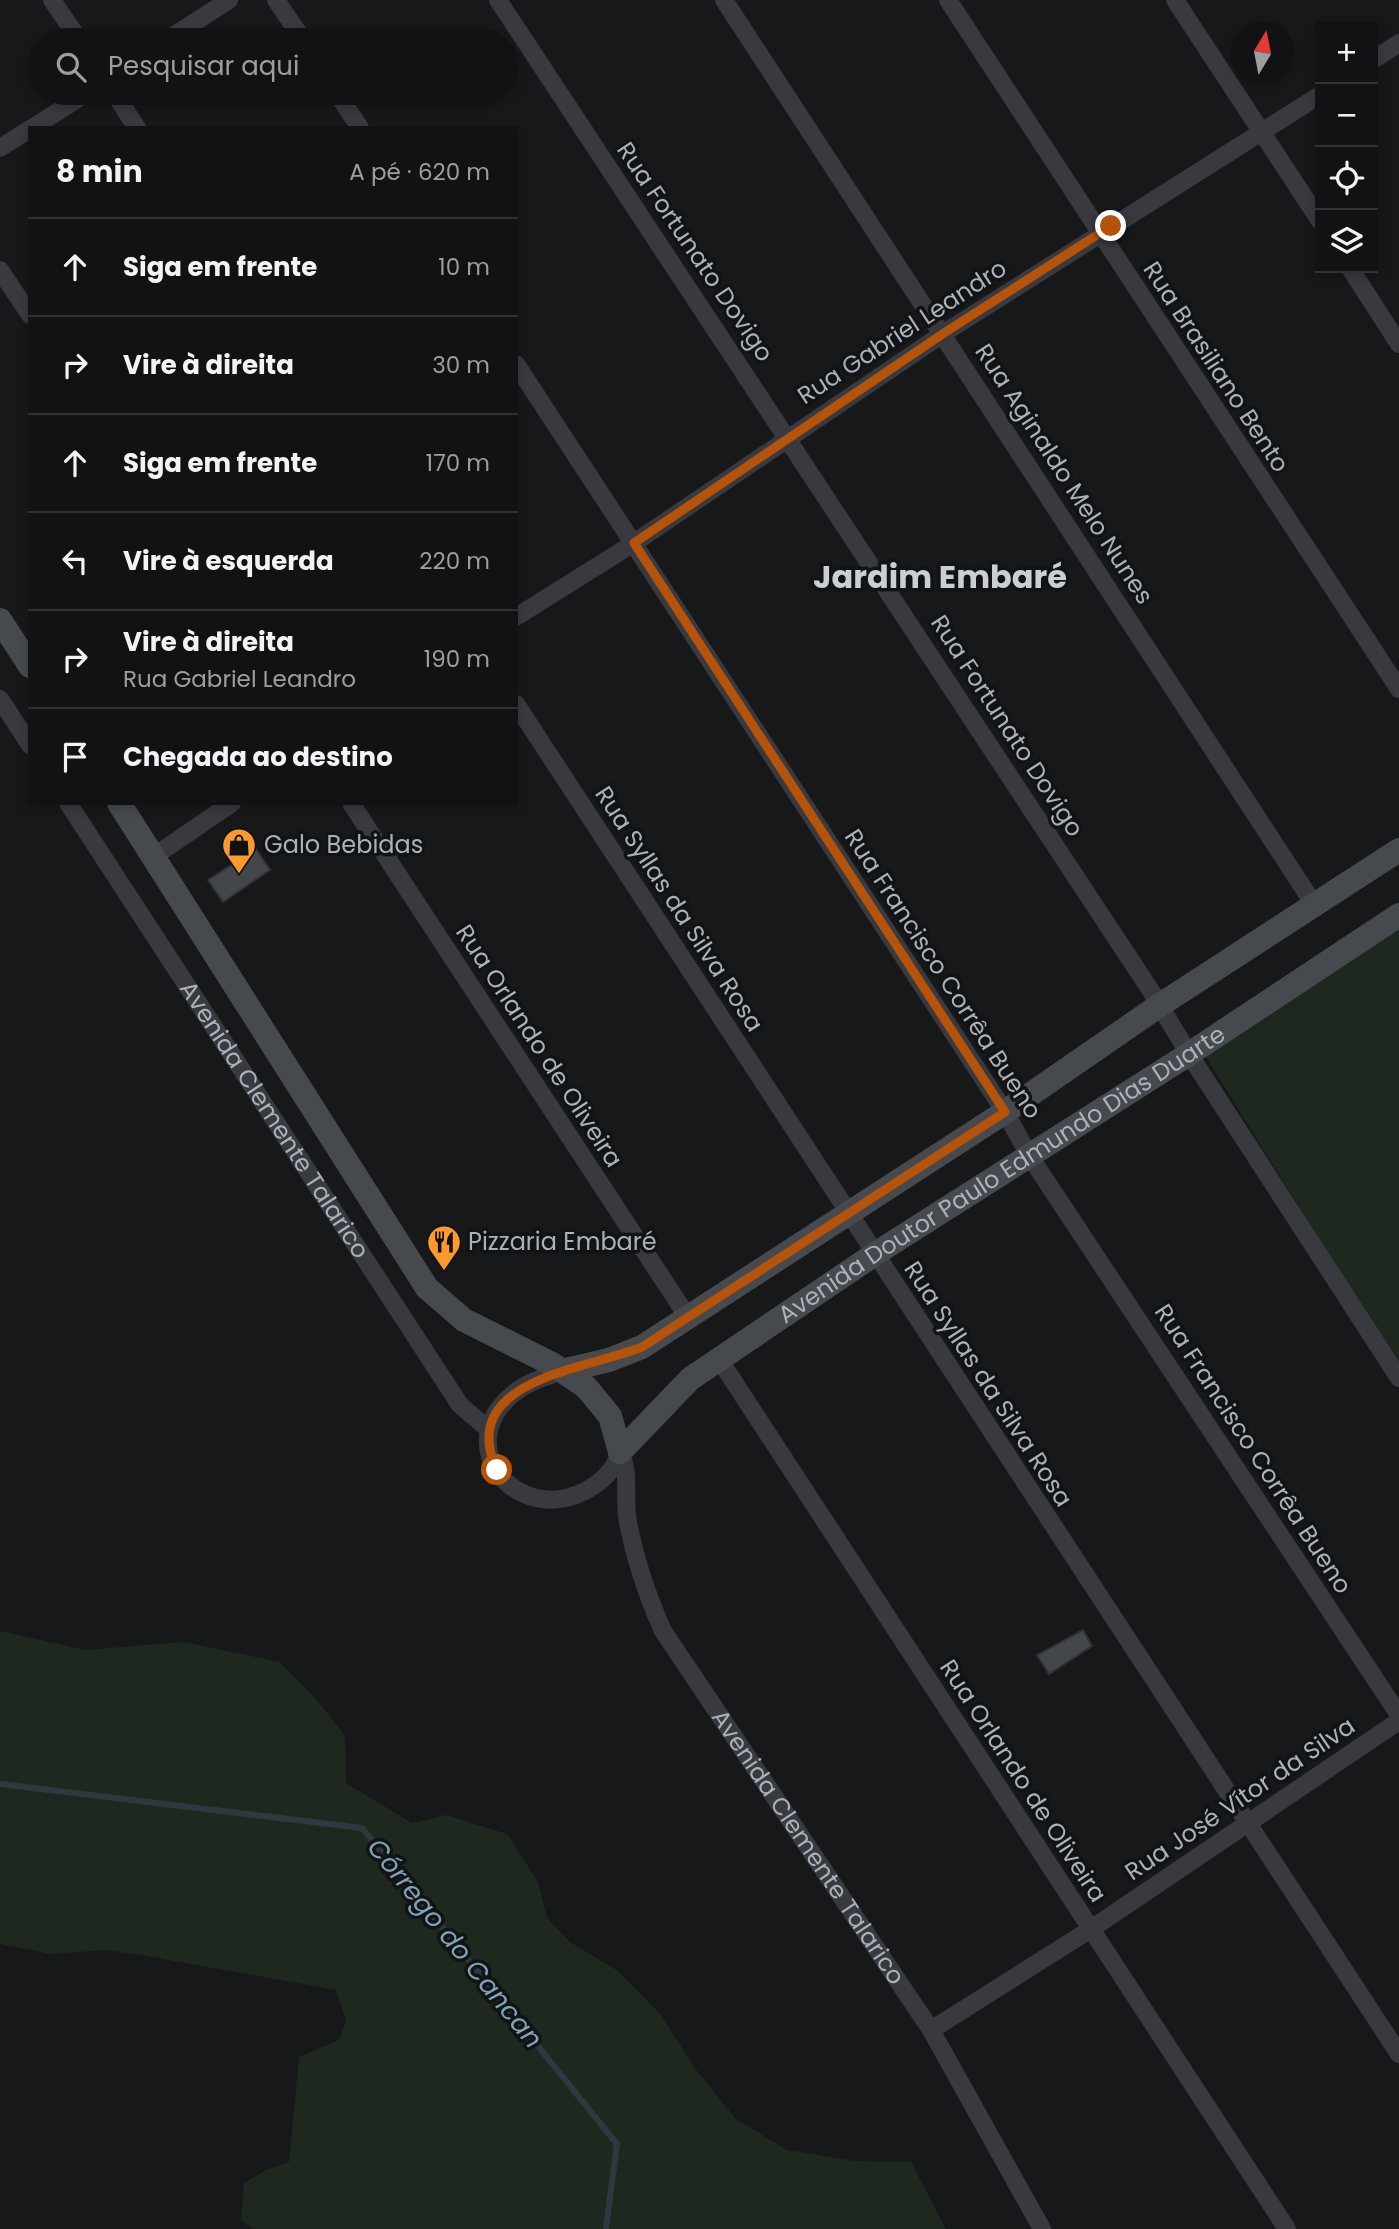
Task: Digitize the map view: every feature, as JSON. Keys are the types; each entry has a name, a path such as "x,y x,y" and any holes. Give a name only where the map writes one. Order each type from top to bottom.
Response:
{"street":[{"path":"52,0 71,28"},
{"path":"186,28 229,0"},
{"path":"276,0 295,28"},
{"name":"Rua Fortunato Dovigo","path":"498,0 517,28"},
{"name":"Rua Aginaldo Melo Nunes","path":"724,0 944,333 1315,906"},
{"name":"Rua Brasiliano Bento","path":"948,0 1399,689"},
{"path":"1175,0 1315,213"},
{"name":"Rua Fortunato Dovigo","path":"518,30 1160,1005 1399,1378"},
{"path":"1378,57 1399,43"},
{"name":"Rua Gabriel Leandro","path":"518,616 634,543 944,333 1315,98"},
{"path":"34,126 68,105"},
{"path":"122,105 136,126"},
{"path":"345,105 359,126"},
{"path":"0,148 28,130"},
{"path":"0,270 28,312"},
{"path":"1353,273 1399,344"},
{"name":"Rua Francisco Corrêa Bueno","path":"518,367 1005,1112 1029,1155 1399,1718"},
{"path":"0,620 28,663"},
{"path":"0,699 28,742"},
{"name":"Rua Syllas da Silva Rosa","path":"518,707 1246,1825 1399,2054"},
{"name":"Avenida Clemente Talarico","path":"69,805 460,1405 488,1429"},
{"name":"Avenida Clemente Talarico","path":"120,805 427,1288 464,1320 562,1371 586,1387 603,1405 614,1427 627,1468 627,1518 644,1589 663,1631 931,2031 1042,2229"},
{"path":"153,857 229,805"},
{"name":"Rua Orlando de Oliveira","path":"352,805 687,1316"},
{"name":"Avenida Doutor Paulo Edmundo Dias Duarte","path":"562,1371 609,1360 642,1347 1005,1112 1160,1005 1399,850"},
{"name":"Avenida Doutor Paulo Edmundo Dias Duarte","path":"620,1452 690,1379 719,1359 875,1254 1189,1054 1399,915"},
{"name":"Rua Orlando de Oliveira","path":"719,1359 1287,2229"},
{"path":"562,1371 526,1385 513,1394 493,1418 488,1429 487,1445 497,1470 514,1490 538,1500 564,1499 589,1489 610,1472 620,1452"},
{"name":"Rua José Vítor da Silva","path":"931,2031 1091,1929 1399,1718"}],"shaded area":[{"path":"1399,925 1399,1367 1204,1054"},
{"path":"0,1631 86,1650 183,1642 280,1662 316,1699 345,1736 346,1783 412,1823 446,1815 507,1834 538,1882 547,1918 570,1942 618,1971 662,2016 694,2067 736,2119 787,2150 853,2161 911,2162 946,2229 253,2229 241,2220 244,2183 266,2170 289,2162 299,2057 339,2040 346,2021 336,1990 107,1950 51,1954 0,1944"}],"building":[{"name":"Galo Bebidas","path":"256,849 270,870 223,902 208,880"},
{"path":"1083,1630 1092,1646 1049,1674 1037,1655"}],"waterway":[{"name":"Córrego do Cancan","path":"0,1784 362,1828 617,2144 606,2229"}],"place":[{"name":"Galo Bebidas","path":"239,875"},
{"name":"Pizzaria Embaré","path":"444,1272"}],"district":[{"name":"Jardim Embaré","path":"940,577"}],"route":[{"path":"497,1470 487,1445 488,1429 502,1405 513,1394 526,1385 562,1371 609,1360 642,1347 1005,1112 634,543 944,333 1111,226"}]}
